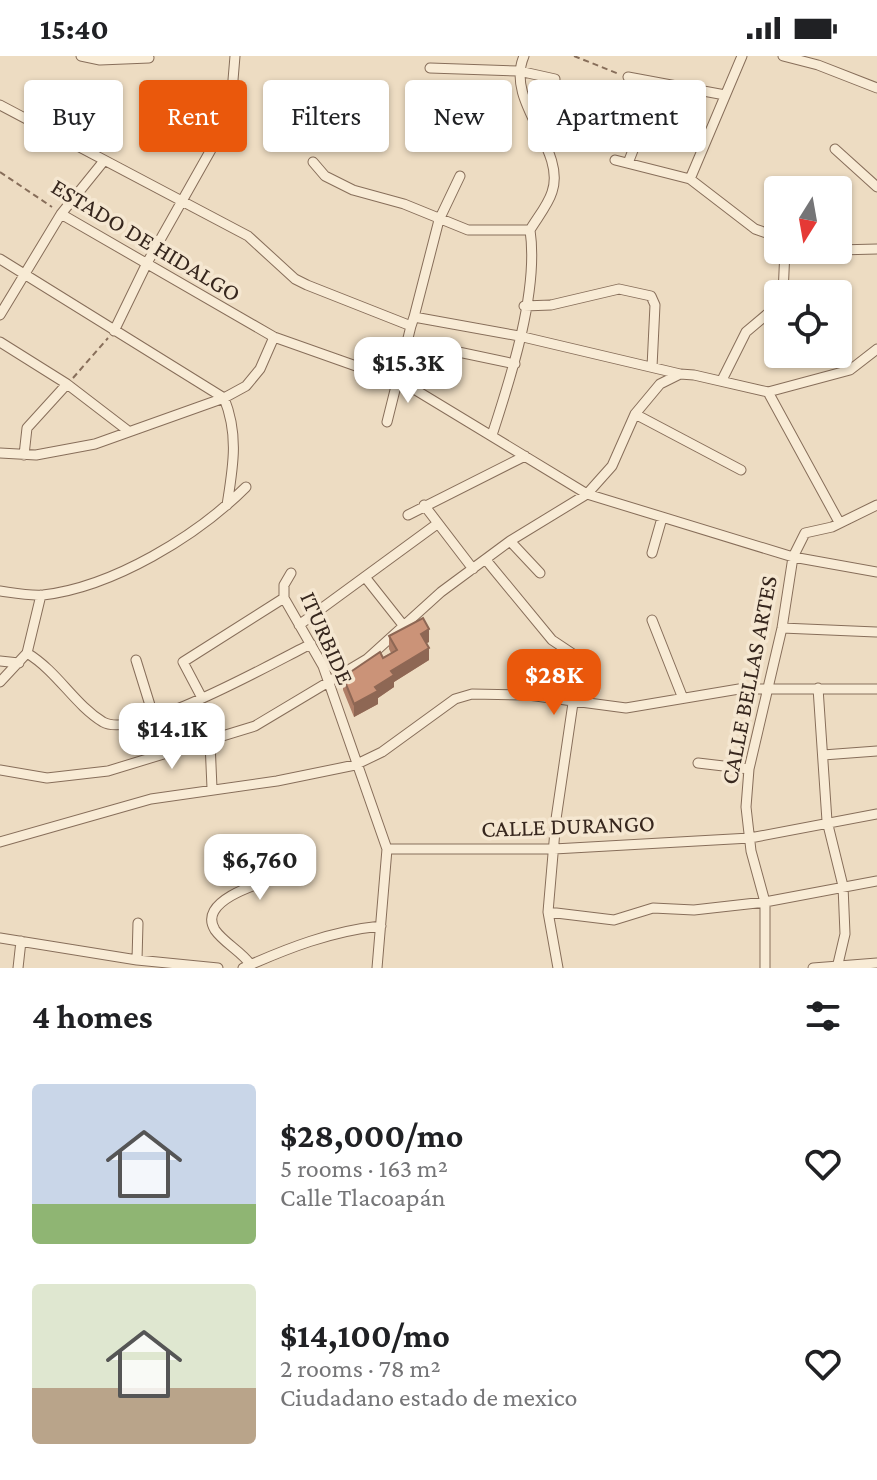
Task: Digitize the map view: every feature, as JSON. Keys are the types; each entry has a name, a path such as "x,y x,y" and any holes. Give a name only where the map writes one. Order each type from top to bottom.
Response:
{"street":[{"path":"81,56 100,60 149,58"},
{"path":"114,331 147,263 200,173 231,104 235,56"},
{"path":"492,435 515,364 531,275 530,230 552,193 555,173 522,92 519,71 524,56"},
{"path":"690,179 742,56"},
{"path":"783,56 818,65 877,88"},
{"path":"430,68 519,71 555,79"},
{"path":"628,77 725,95"},
{"path":"0,105 248,236 283,269 307,285 412,321 519,336 768,392 850,370 877,349"},
{"path":"835,149 877,187"},
{"path":"628,163 632,152"},
{"path":"615,160 690,179 755,229 764,232"},
{"path":"0,315 61,214 103,162"},
{"path":"313,162 325,176 353,190 404,204 468,230 530,230"},
{"path":"387,422 439,220 460,176"},
{"name":"ESTADO DE HIDALGO","path":"61,214 274,337 398,380 587,494 793,557 877,572"},
{"path":"852,250 877,249"},
{"path":"0,259 224,398 232,417 236,446 227,505"},
{"path":"524,306 551,305 619,289 651,296 655,305 652,367"},
{"path":"722,380 746,332 764,317"},
{"path":"0,453 24,455 95,444 127,430 224,398 246,386 260,369 274,337"},
{"path":"0,342 67,384 127,430"},
{"path":"449,350 515,364"},
{"path":"0,770 47,778 108,771 255,726 328,685 367,659 403,625 510,541 587,494 612,466 635,414 660,384 680,374"},
{"path":"24,455 27,428 67,384"},
{"path":"768,392 839,522"},
{"path":"635,414 741,470"},
{"path":"408,515 525,456"},
{"path":"0,591 41,595 85,585 128,567 210,520 246,487"},
{"path":"424,505 473,569"},
{"name":"CALLE BELLAS ARTES","path":"765,968 765,902 746,807 749,769 765,689 782,628 793,557 805,533 832,527 877,505"},
{"path":"652,553 662,518"},
{"path":"299,625 437,524"},
{"path":"510,541 540,573"},
{"path":"486,560 552,640 579,658"},
{"name":"ITURBIDE","path":"291,573 284,585 284,598 311,644 328,685 387,849"},
{"path":"365,577 403,625"},
{"path":"0,682 27,653 41,595"},
{"path":"202,698 183,662 284,598"},
{"path":"652,620 682,696"},
{"path":"782,628 876,632"},
{"path":"27,653 46,664 103,722 114,726 135,726 202,698 311,644"},
{"path":"136,660 154,718"},
{"path":"0,661 19,663"},
{"path":"818,688 827,821 843,886 845,934 837,967"},
{"path":"0,842 151,799 277,781 355,765 382,752 455,699 472,694 528,695 626,708 655,705 682,696 765,689 877,689"},
{"path":"558,968 548,912 573,703"},
{"path":"210,742 212,788"},
{"path":"823,755 877,751"},
{"path":"698,763 749,769"},
{"name":"CALLE DURANGO","path":"387,849 554,849 750,838 827,821 877,814"},
{"path":"377,968 387,849"},
{"path":"291,873 228,896 213,912 212,925 217,933 242,952 247,966 295,944 351,929 381,926"},
{"path":"548,912 614,920 653,908 694,910 765,902 877,881"},
{"path":"137,960 138,923"},
{"path":"0,938 154,965 218,968"},
{"path":"18,968 21,941"},
{"path":"813,968 877,963"}],"path":[{"path":"574,56 628,77"},
{"name":"ESTADO DE HIDALGO","path":"0,172 61,214"},
{"path":"67,384 114,331"}],"building":[{"path":"423,618 429,629 421,634 429,648 391,671 394,675 375,687 378,691 354,704 343,677 380,652 383,658 397,650 389,636"}]}
